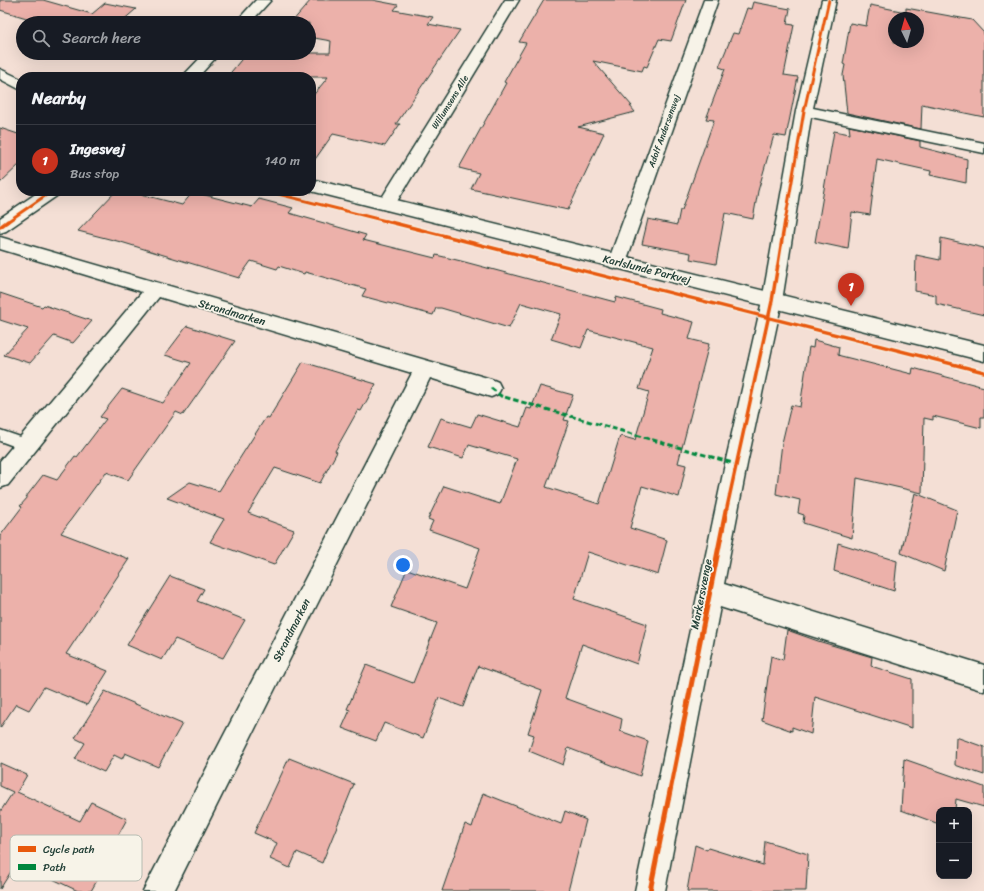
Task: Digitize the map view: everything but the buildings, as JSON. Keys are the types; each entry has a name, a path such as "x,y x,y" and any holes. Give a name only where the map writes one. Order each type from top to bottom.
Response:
{"street":[{"path":"249,16 264,0"},
{"name":"Willumsens Alle","path":"387,204 512,0"},
{"name":"Adolf Andersensvej","path":"617,262 712,0"},
{"name":"Markersvænge","path":"650,891 736,464 772,300 804,111 829,0"},
{"path":"195,72 206,60"},
{"path":"0,73 16,82"},
{"path":"804,111 984,148"},
{"name":"Karlslunde Parkvej","path":"316,186 984,353"},
{"path":"0,227 45,196"},
{"name":"Strandmarken","path":"0,243 492,388"},
{"path":"0,478 155,289"},
{"name":"Strandmarken","path":"158,891 425,368"},
{"name":"Markersvænge","path":"710,592 984,678"}],"lane":[{"path":"0,435 27,445"}],"marked path":[{"path":"491,388 501,396 736,464"}],"cycle path":[{"path":"650,891 736,464 772,301 804,111 829,0"},
{"path":"0,227 45,196"},
{"path":"286,196 984,372"}],"place":[{"name":"Ingesvej","path":"851,306"}]}
